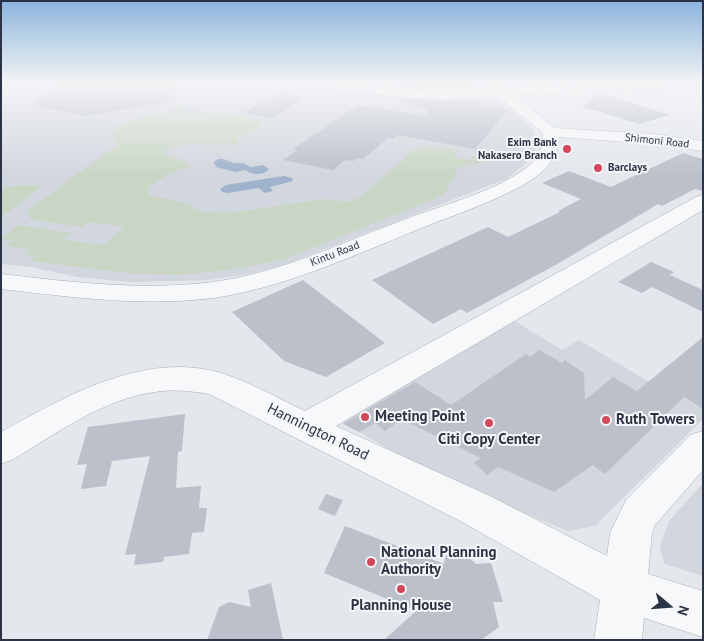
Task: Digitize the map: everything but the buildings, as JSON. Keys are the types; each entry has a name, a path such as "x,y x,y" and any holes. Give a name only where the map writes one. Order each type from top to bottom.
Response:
{"street":[{"path":"528,114 551,132"},
{"name":"Shimoni Road","path":"551,132 653,139 703,146"},
{"name":"Kintu Road","path":"1,280 82,290 151,294 240,286 307,265 501,188 534,170 548,153 551,132"},
{"path":"306,427 703,201"},
{"name":"Hannington Road","path":"1,449 99,395 124,385 149,380 179,378 215,382 476,509 625,589 703,614"},
{"path":"618,640 631,533 640,513 703,445"}],"shaded area":[{"path":"1,114 517,114 531,127 536,138 535,152 524,165 506,179 284,265 244,275 208,280 131,282 77,277 31,267 1,264"},
{"path":"513,320 562,350 579,340 661,389 665,386 703,409 703,419 595,526 568,531 449,483 338,420"},
{"path":"703,483 703,576 664,564 660,546 669,521"}],"green space":[{"path":"159,114 233,114 261,121 258,128 239,137 237,140 240,143 238,145 185,144 167,149 164,153 184,161 190,166 168,174 148,187 150,196 191,204 192,208 203,212 230,213 324,199 348,202 361,197 416,148 421,147 458,150 454,158 471,160 473,156 482,156 487,151 503,154 500,158 459,167 446,191 437,198 282,260 227,270 179,275 136,274 29,261 36,256 24,255 30,249 6,246 12,241 1,238 18,225 72,233 63,240 104,245 125,226 88,222 81,227 31,219 26,212 116,146 112,133 118,128 125,123"},
{"path":"20,185 43,186 1,217 1,189"}],"water":[{"path":"218,159 243,163 250,167 263,165 269,169 260,174 251,173 246,170 235,172 216,167 214,162"},
{"path":"284,176 292,178 293,181 270,187 273,191 264,193 259,188 228,193 222,192 220,189 226,185"}],"place":[{"name":"Exim Bank Nakasero Branch","path":"567,149"},
{"name":"Barclays","path":"598,168"},
{"name":"Meeting Point","path":"365,417"},
{"name":"Ruth Towers","path":"606,420"},
{"name":"Citi Copy Center","path":"489,423"},
{"name":"National Planning Authority","path":"371,562"},
{"name":"Planning House","path":"401,589"}]}
